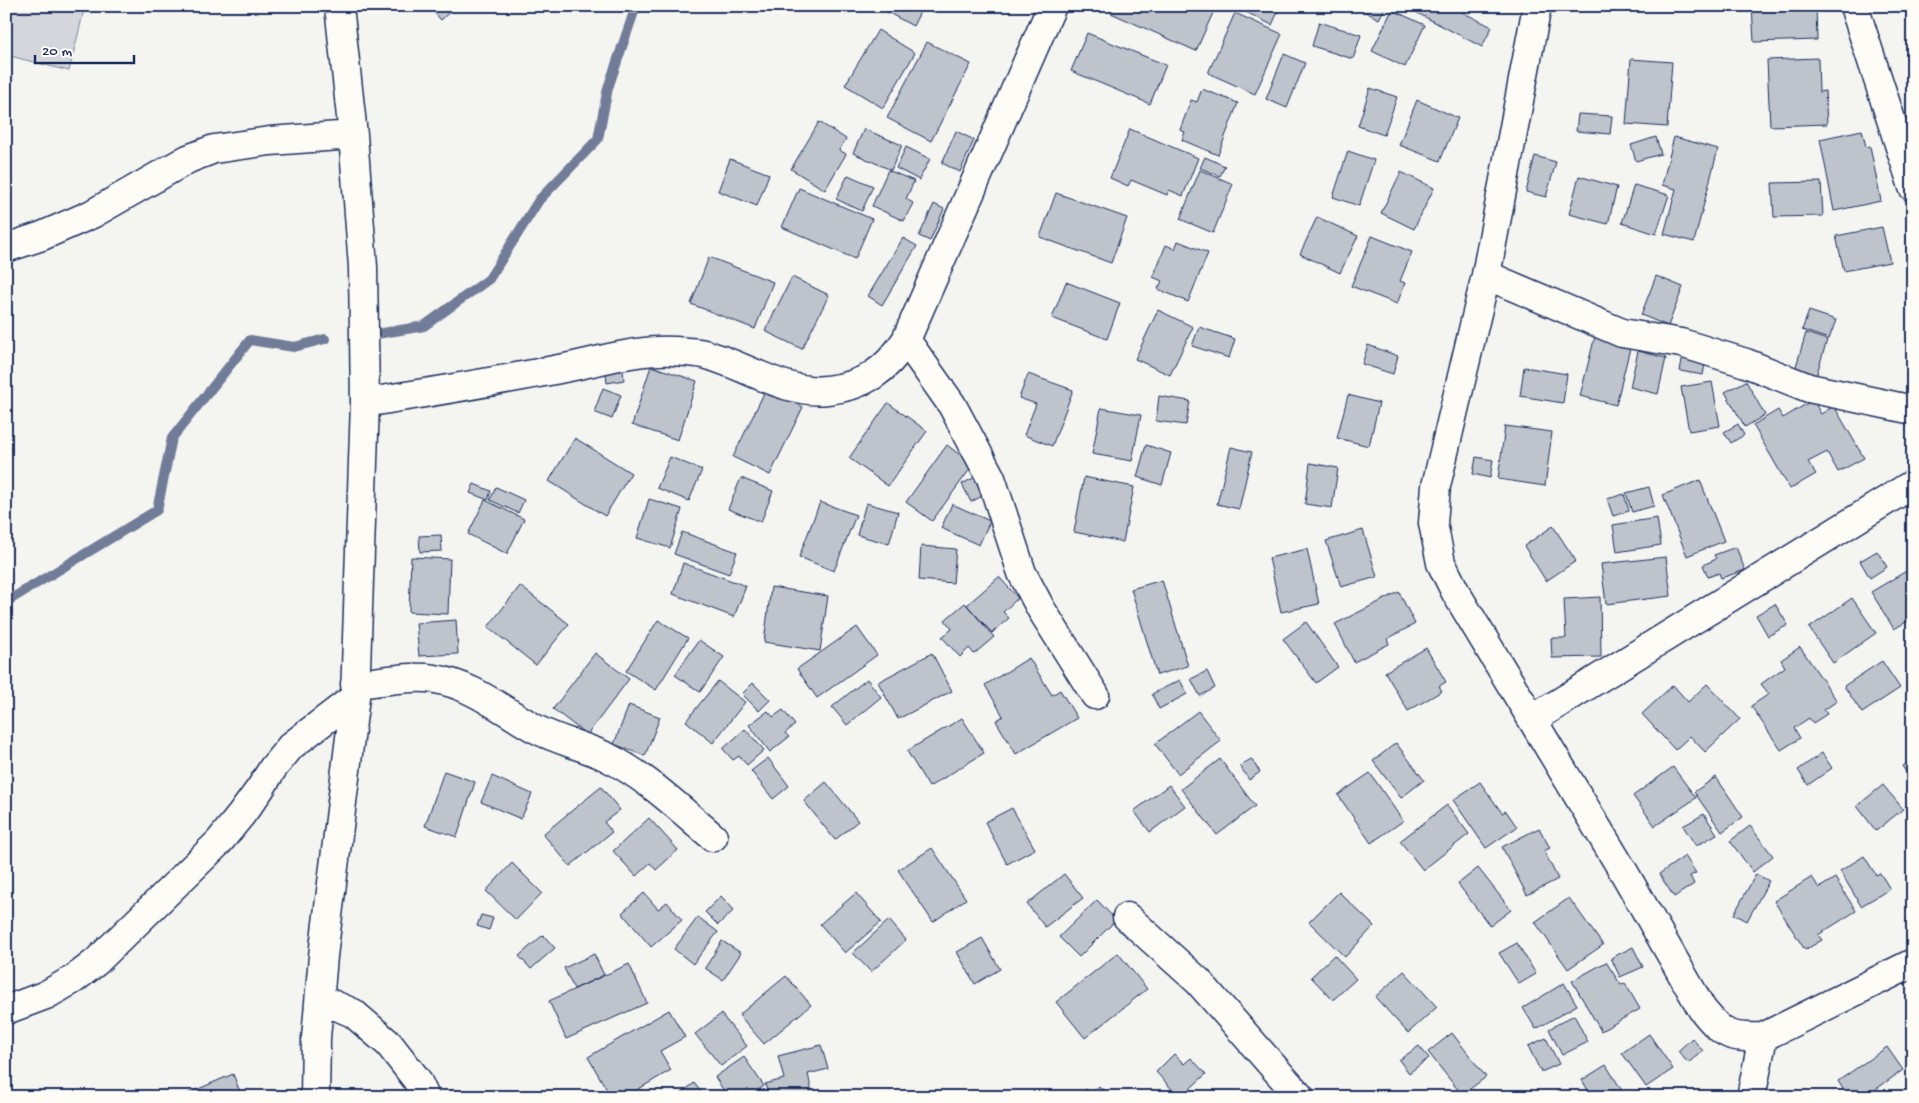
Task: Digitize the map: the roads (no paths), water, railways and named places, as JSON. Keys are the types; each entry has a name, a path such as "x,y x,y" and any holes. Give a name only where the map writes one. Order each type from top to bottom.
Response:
{"street":[{"path":"316,1097 316,1038 355,691 365,403 363,267 339,6"},
{"path":"365,403 558,369 645,351 704,354 801,390 825,390 853,385 877,373 895,357 906,340 1052,6"},
{"path":"1537,6 1486,275 1436,486 1433,523 1441,563 1456,594 1626,874 1702,1009 1718,1028 1737,1038 1763,1037 1913,963"},
{"path":"1854,6 1913,187"},
{"path":"6,248 42,236 92,214 188,159 214,149 270,141 352,135"},
{"path":"1486,275 1622,333 1682,342 1746,363 1809,388 1913,410"},
{"path":"906,340 952,405 965,429 991,478 1022,572 1041,609 1095,695"},
{"path":"1533,719 1913,484"},
{"path":"6,1010 46,995 74,979 96,962 218,842 241,815 290,746 355,691 426,678 455,684 485,698 553,737 607,757 650,784 713,837"},
{"path":"1127,917 1198,980 1300,1097"},
{"path":"320,999 353,1013 389,1044 417,1080 425,1097"},
{"path":"1751,1097 1763,1037"}],"waterway":[{"path":"377,334 424,326 489,279 539,200 598,139 608,88 636,6"},
{"path":"6,602 157,510 172,438 250,340 294,347 325,339"}]}
